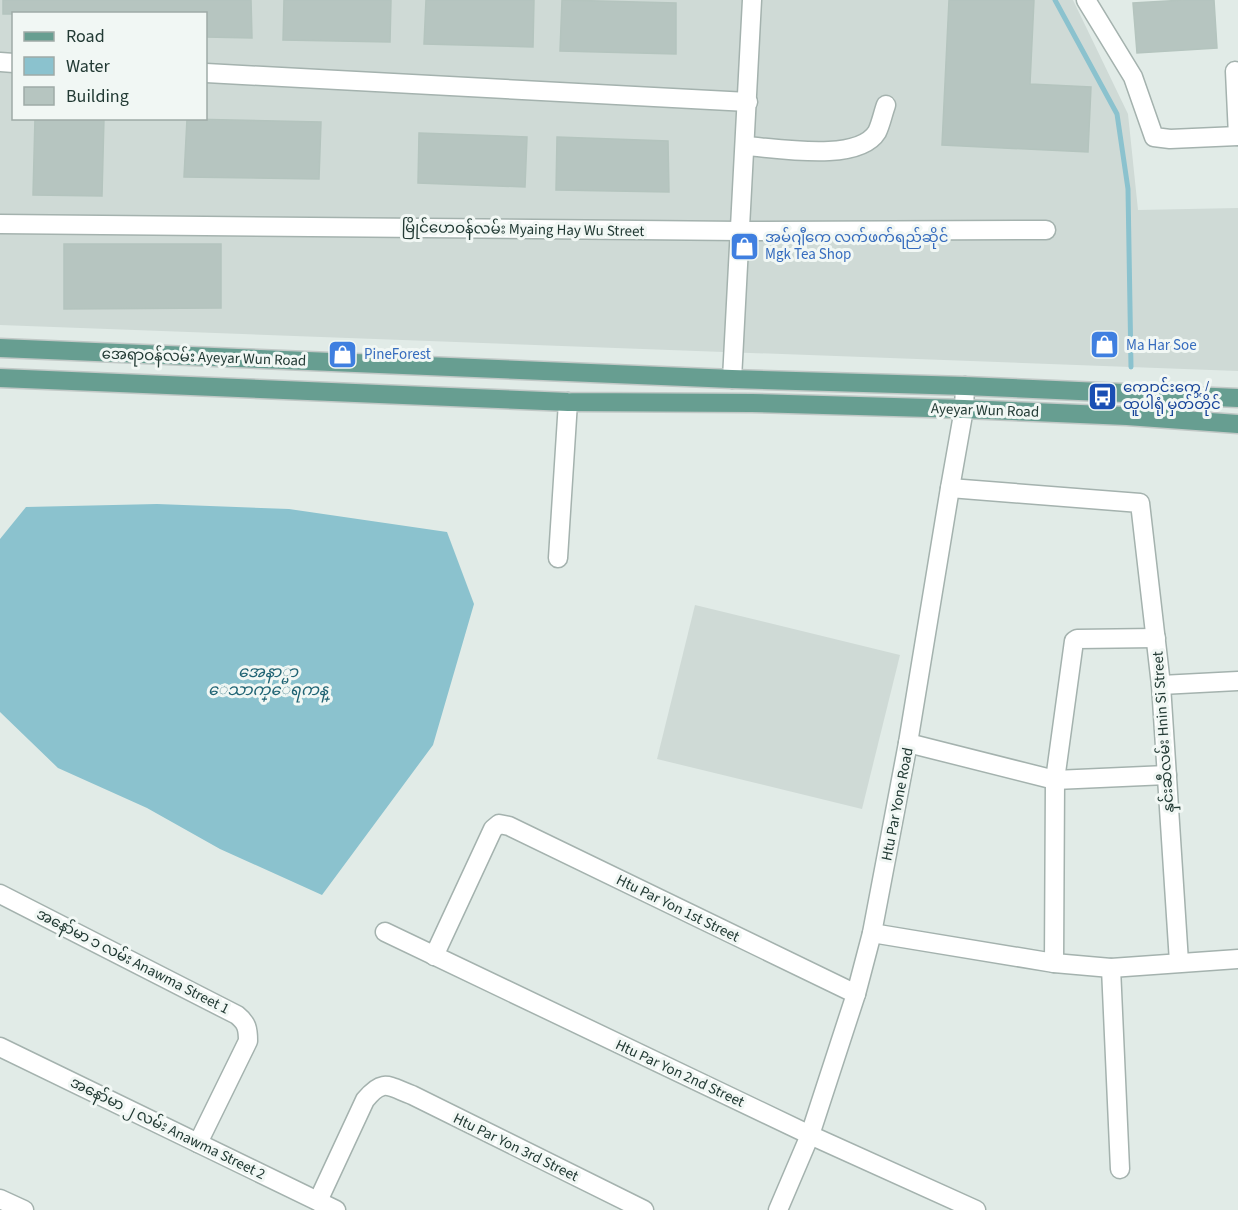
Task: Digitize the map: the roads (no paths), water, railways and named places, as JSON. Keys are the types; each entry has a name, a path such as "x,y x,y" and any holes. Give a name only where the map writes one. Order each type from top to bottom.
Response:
{"main road":[{"name":"အေရာဝန်လမ်း Ayeyar Wun Road","path":"0,348 732,379"},
{"name":"အေရာဝန်လမ်း Ayeyar Wun Road","path":"0,378 568,402 732,404"},
{"name":"Ayeyar Wun Road","path":"732,379 1238,398"},
{"name":"Ayeyar Wun Road","path":"732,404 964,409 1126,416 1238,424"}],"street":[{"path":"732,379 752,0"},
{"path":"1086,0 1133,77 1154,137 1170,139 1238,136 1235,70"},
{"path":"207,73 748,102"},
{"path":"746,146 831,152 858,146 876,133 886,105"},
{"name":"မြိုင်ဟေဝန်လမ်း Myaing Hay Wu Street","path":"0,224 741,231 1046,230"},
{"name":"Htu Par Yone Road","path":"778,1210 810,1135 856,994 872,933 908,743 964,409 965,386"},
{"path":"558,558 568,402"},
{"name":"နှင်းဆီလမ်း Hnin Si Street","path":"950,488 1140,503 1161,685 1179,962"},
{"path":"1054,963 1055,780 1074,641 1077,639 1156,638"},
{"path":"1161,685 1238,681"},
{"path":"908,743 1055,780 1167,775"},
{"name":"Htu Par Yon 1st Street","path":"434,956 494,829 499,824 509,826 856,994"},
{"name":"အနော်မာ ၁ လမ်း Anawma Street 1","path":"0,894 237,1014 245,1021 248,1027 248,1041 198,1143"},
{"name":"Htu Par Yon 2nd Street","path":"385,932 810,1135 976,1210"},
{"path":"872,933 1054,963 1111,968 1238,959"},
{"path":"1111,968 1120,1169"},
{"name":"အနော်မာ ၂ လမ်း Anawma Street 2","path":"0,1047 336,1210"},
{"name":"Htu Par Yon 3rd Street","path":"318,1201 365,1100 374,1089 387,1086 412,1095 644,1210"},
{"path":"0,1198 24,1210"}],"water":[{"name":"အေနာ္မာ ေသာက္ေရကန္","path":"157,504 289,509 447,532 474,604 433,745 322,895 220,849 147,808 58,768 0,712 0,539 26,507"}],"waterway":[{"path":"1055,0 1117,114 1128,189 1131,367"}],"place":[{"name":"အမ်ဂျီကေ လက်ဖက်ရည်ဆိုင် Mgk Tea Shop","path":"744,246"},
{"name":"Ma Har Soe","path":"1105,345"},
{"name":"PineForest","path":"343,354"},
{"name":"ကျောင်းကွေ့ / ထူပါရုံ မှတ်တိုင်","path":"1102,396"}]}
